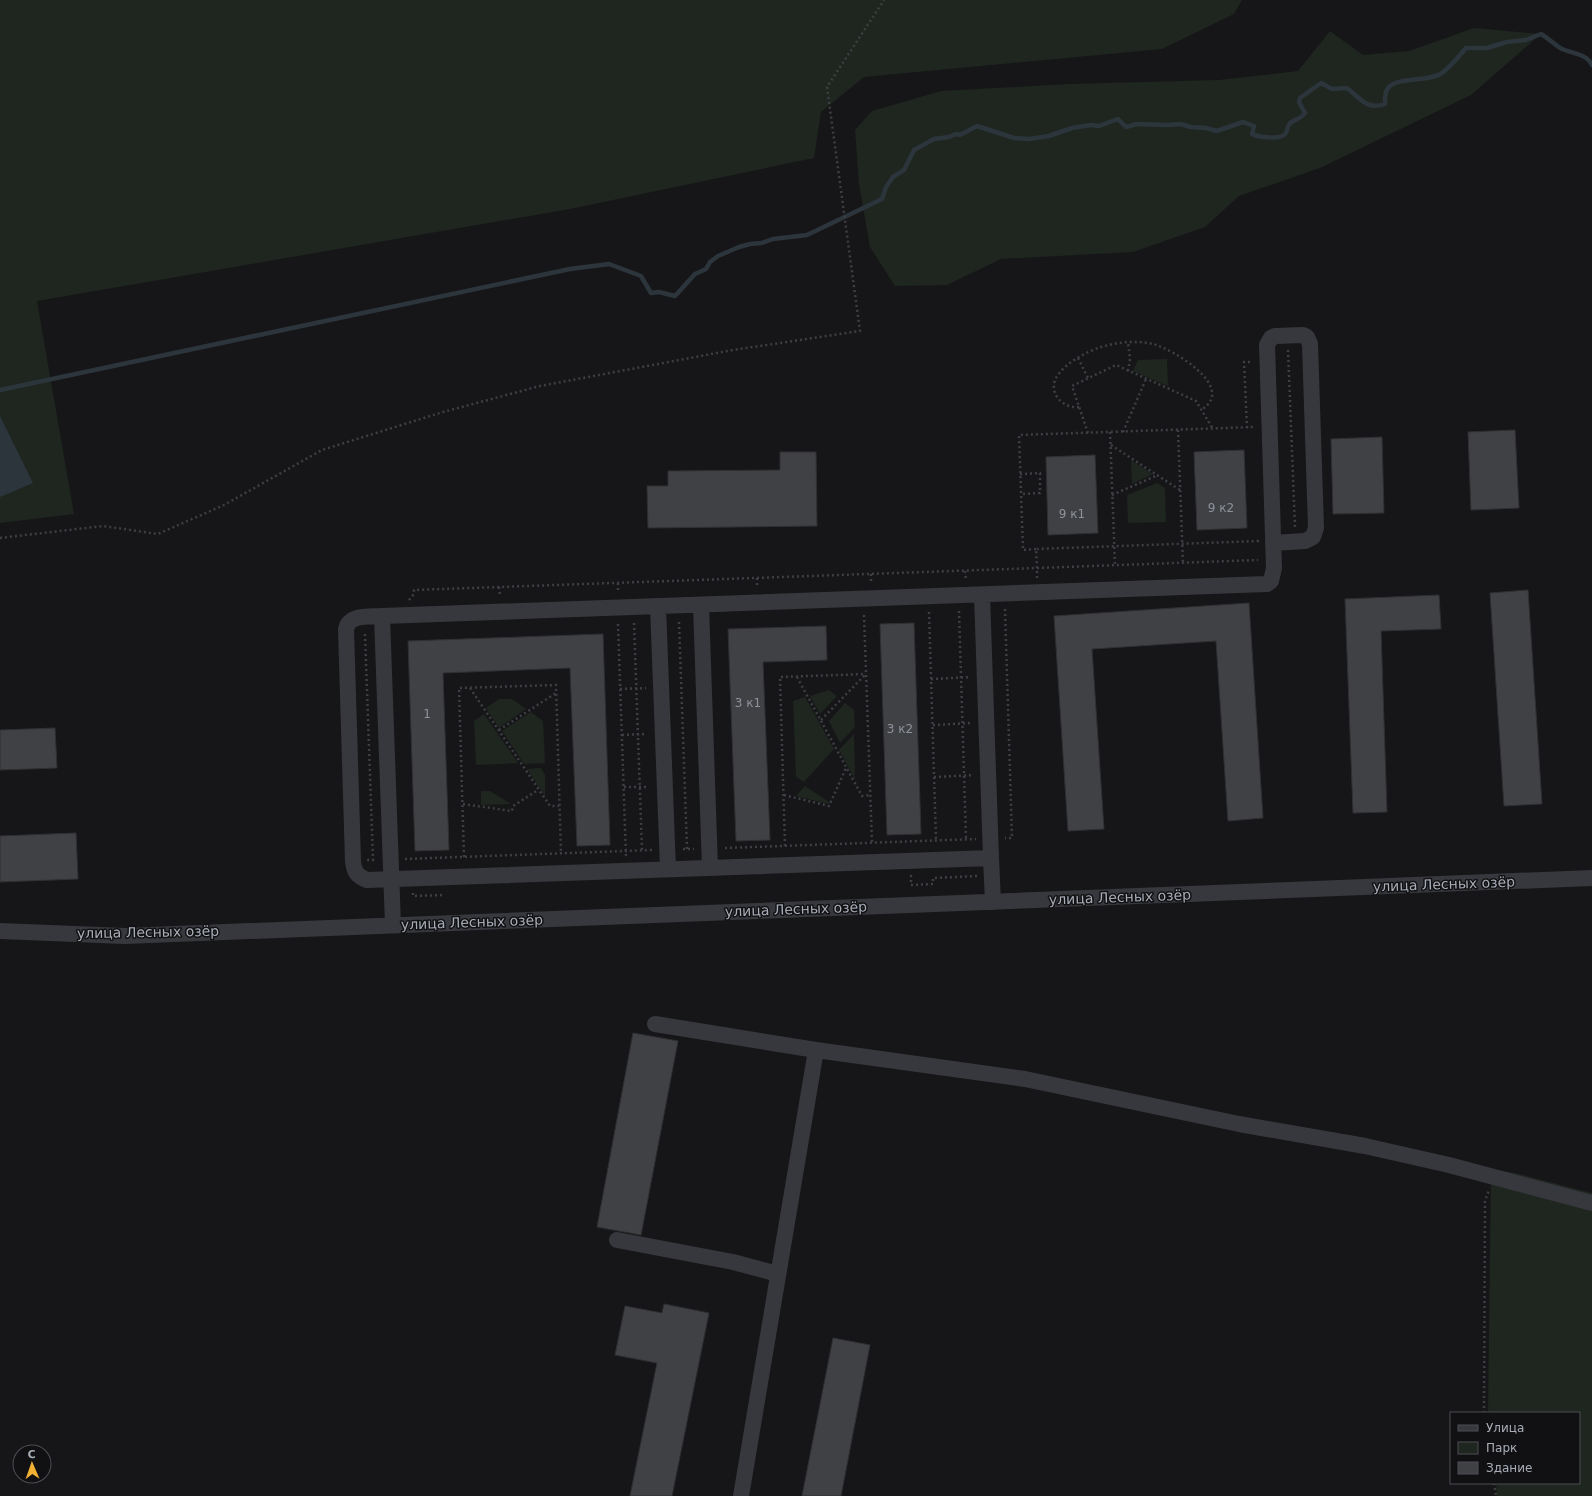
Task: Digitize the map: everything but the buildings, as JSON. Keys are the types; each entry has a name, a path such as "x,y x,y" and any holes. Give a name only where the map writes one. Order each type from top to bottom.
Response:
{"street":[{"path":"991,858 391,880 367,880 360,878 356,874 353,861 347,625 355,618 382,616 658,606 982,602 1261,586 1272,581 1274,568 1265,542 1267,345 1271,338 1275,336 1302,335 1306,337 1310,344 1316,528 1313,537 1305,542 1265,542"},
{"path":"982,602 993,902"},
{"path":"701,605 710,868"},
{"path":"658,606 668,869"},
{"path":"382,616 393,925"},
{"name":"улица Лесных озёр","path":"0,930 124,936 1592,878"},
{"path":"655,1024 816,1050 1025,1079 1239,1124 1365,1146 1450,1165 1592,1203"},
{"path":"741,1496 816,1050"},
{"path":"617,1240 734,1262 778,1274"}],"path":[{"path":"0,538 103,526 158,534 224,505 322,450 444,412 540,386 732,350 860,331 827,87 884,0"},
{"path":"1128,342 1130,360 1128,371"},
{"path":"1079,407 1070,407 1060,402 1054,386 1058,375 1078,358 1102,347 1128,342 1146,343 1164,348 1185,359 1202,374 1211,390 1212,395 1209,403 1201,410"},
{"path":"1078,358 1088,378"},
{"path":"1088,433 1072,386 1116,365 1196,401 1213,429"},
{"path":"1123,432 1146,379"},
{"path":"1254,427 1019,435 1023,550 1265,542"},
{"path":"1178,430 1183,563"},
{"path":"1110,432 1115,565"},
{"path":"1110,444 1180,490"},
{"path":"1020,474 1040,473 1040,493 1021,494"},
{"path":"1112,495 1158,475"},
{"path":"1258,535 1265,542"},
{"path":"1258,548 1265,542"},
{"path":"1036,549 1037,568"},
{"path":"407,602 414,594 414,590 1258,560 1258,554"},
{"path":"353,861 1012,838 1005,609 982,602"},
{"path":"958,611 966,839"},
{"path":"929,612 936,840"},
{"path":"864,615 872,843"},
{"path":"679,622 687,849"},
{"path":"634,623 642,850"},
{"path":"618,624 627,871"},
{"path":"365,634 372,860"},
{"path":"785,846 780,677 866,674"},
{"path":"821,720 866,674"},
{"path":"797,676 862,796 870,795"},
{"path":"464,857 459,688 470,687 556,685 561,854"},
{"path":"470,687 550,806 560,806"},
{"path":"499,730 556,693"},
{"path":"784,795 829,806 846,768"},
{"path":"463,804 512,811 512,806 538,790"},
{"path":"406,852 407,859"},
{"path":"1484,1412 1485,1201 1495,1177"},
{"path":"1494,1484 1496,1496"}],"green space":[{"path":"0,0 1242,0 1234,14 1162,49 864,77 821,112 814,158 570,209 37,301 74,514 0,523"},
{"path":"1474,28 1541,34 1471,95 1320,168 1239,196 1205,227 1133,252 1001,259 947,285 895,286 870,247 859,184 855,130 872,111 941,91 1069,84 1219,80 1298,71 1330,31 1363,55 1409,51"},
{"path":"1167,359 1168,386 1133,371 1138,360"},
{"path":"1131,460 1153,474 1132,484"},
{"path":"1157,483 1165,488 1166,522 1128,523 1127,495"},
{"path":"829,690 837,696 820,714 810,696"},
{"path":"805,697 834,749 804,782 796,777 793,701"},
{"path":"499,699 512,699 526,709 499,728 486,708"},
{"path":"845,703 854,710 855,727 840,743 829,721"},
{"path":"531,712 543,721 545,763 524,764 502,731"},
{"path":"484,714 518,763 476,765 474,721"},
{"path":"854,734 855,779 839,750"},
{"path":"541,768 545,775 545,796 527,769"},
{"path":"805,786 829,802 828,804 796,796"},
{"path":"481,791 490,791 511,804 481,805"},
{"path":"1491,1170 1515,1173 1592,1193 1592,1496 1497,1496 1496,1484 1580,1484 1580,1412 1488,1412"}],"shaded area":[{"path":"0,416 33,483 0,497"}],"waterway":[{"path":"0,390 570,269 609,264 641,276 651,293 659,292 675,296 695,274 706,269 710,262 718,256 750,244 762,243 773,239 807,235 882,199 886,187 893,177 904,170 914,150 934,139 949,137 956,134 960,135 977,126 1014,138 1029,139 1049,136 1072,128 1091,125 1099,126 1118,119 1126,127 1137,124 1180,124 1217,131 1243,122 1254,126 1252,134 1264,137 1279,137 1286,133 1290,123 1300,118 1305,113 1299,102 1300,98 1321,83 1332,89 1347,88 1364,102 1373,106 1379,106 1385,104 1386,92 1389,87 1402,81 1428,78 1442,73 1466,48 1487,48 1507,42 1526,40 1541,34 1562,49 1583,56 1590,61 1592,65"}]}
